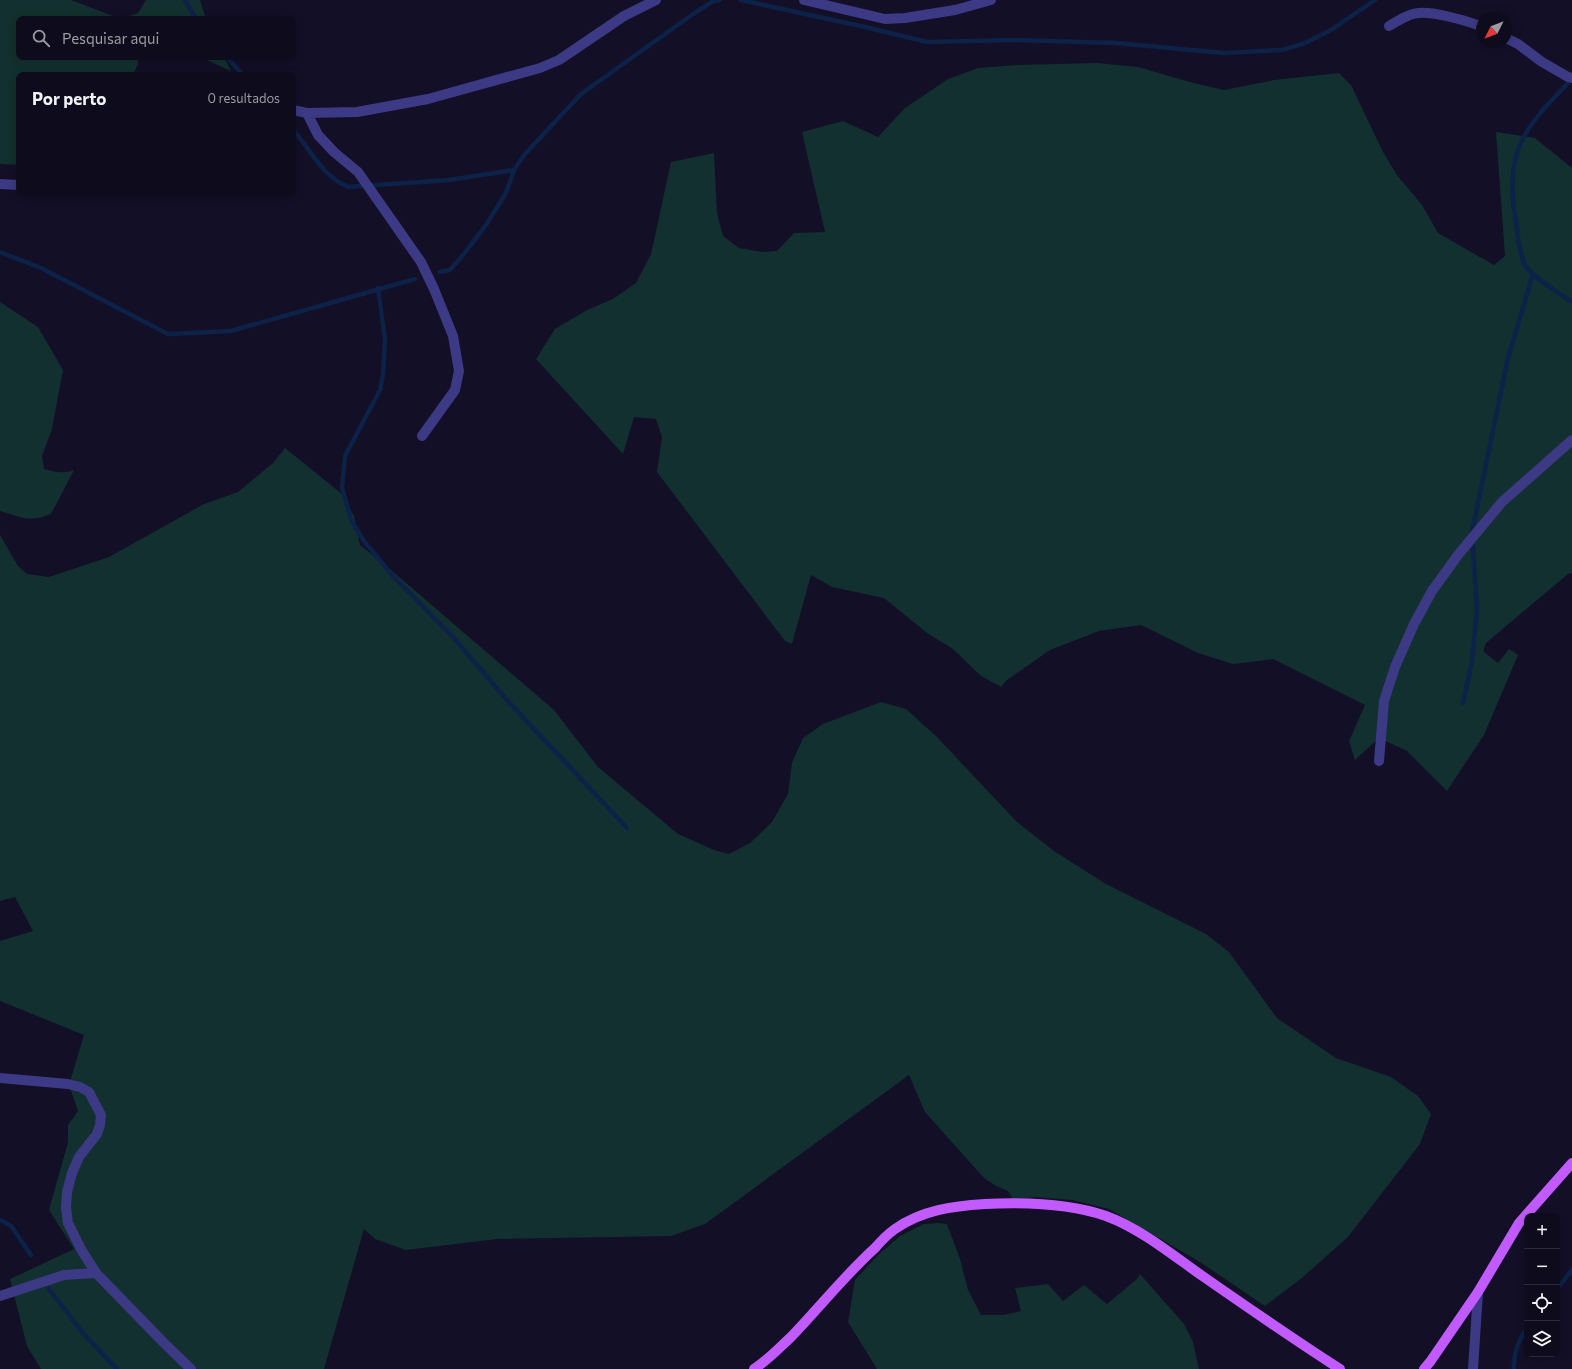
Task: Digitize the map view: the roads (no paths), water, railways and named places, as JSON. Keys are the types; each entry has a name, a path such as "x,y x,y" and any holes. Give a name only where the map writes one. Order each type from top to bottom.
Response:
{"main road":[{"path":"1424,1369 1478,1292 1519,1224 1572,1163"},
{"path":"754,1369 773,1354 817,1310 854,1267 894,1229 915,1216 937,1210 963,1206 1007,1203 1072,1207 1105,1216 1126,1224 1298,1342 1340,1369"}],"street":[{"path":"296,111 307,113 357,112 428,99 540,68 559,60 624,16 656,0"},
{"path":"804,0 885,19 905,18 954,10 991,0"},
{"path":"1389,26 1409,15 1418,13 1459,19 1476,25"},
{"path":"1512,41 1542,62 1570,77"},
{"path":"307,113 318,135 334,152 358,172 421,262 434,289 453,336 459,371 455,390 422,436"},
{"path":"0,184 16,185"},
{"path":"1379,761 1384,701 1395,667 1414,624 1432,591 1458,555 1502,502 1572,440"},
{"path":"0,1078 48,1082 80,1087 90,1092 101,1115 100,1125 97,1134 80,1157 72,1173 67,1192 66,1208 68,1223 96,1273 191,1369"},
{"path":"0,1296 64,1275 96,1273"},
{"path":"1473,1369 1478,1292"}],"waterway":[{"path":"185,0 194,16"},
{"path":"440,272 450,270 463,255 486,225 506,193 514,170 525,154 581,94 693,14 713,1 720,0"},
{"path":"741,0 927,42 1012,40 1116,43 1224,53 1282,50 1305,43 1331,30 1375,0"},
{"path":"230,60 240,72"},
{"path":"1572,79 1541,112 1530,127 1521,142 1513,177 1513,198 1518,239 1521,255 1525,265 1539,279 1572,302"},
{"path":"296,134 324,169 331,176 348,187 449,180 514,170"},
{"path":"0,252 41,268 168,334 231,331 415,279"},
{"path":"1463,703 1472,661 1477,610 1472,532 1508,358 1533,274"},
{"path":"378,288 385,340 383,374 380,390 345,456 342,487 351,520 364,541 393,576 454,638 506,699 627,828"},
{"path":"0,1220 11,1226 31,1255"},
{"path":"1560,1285 1572,1270"},
{"path":"49,1289 82,1332 117,1369"},
{"path":"1514,1369 1514,1358 1517,1347 1524,1332"}]}
